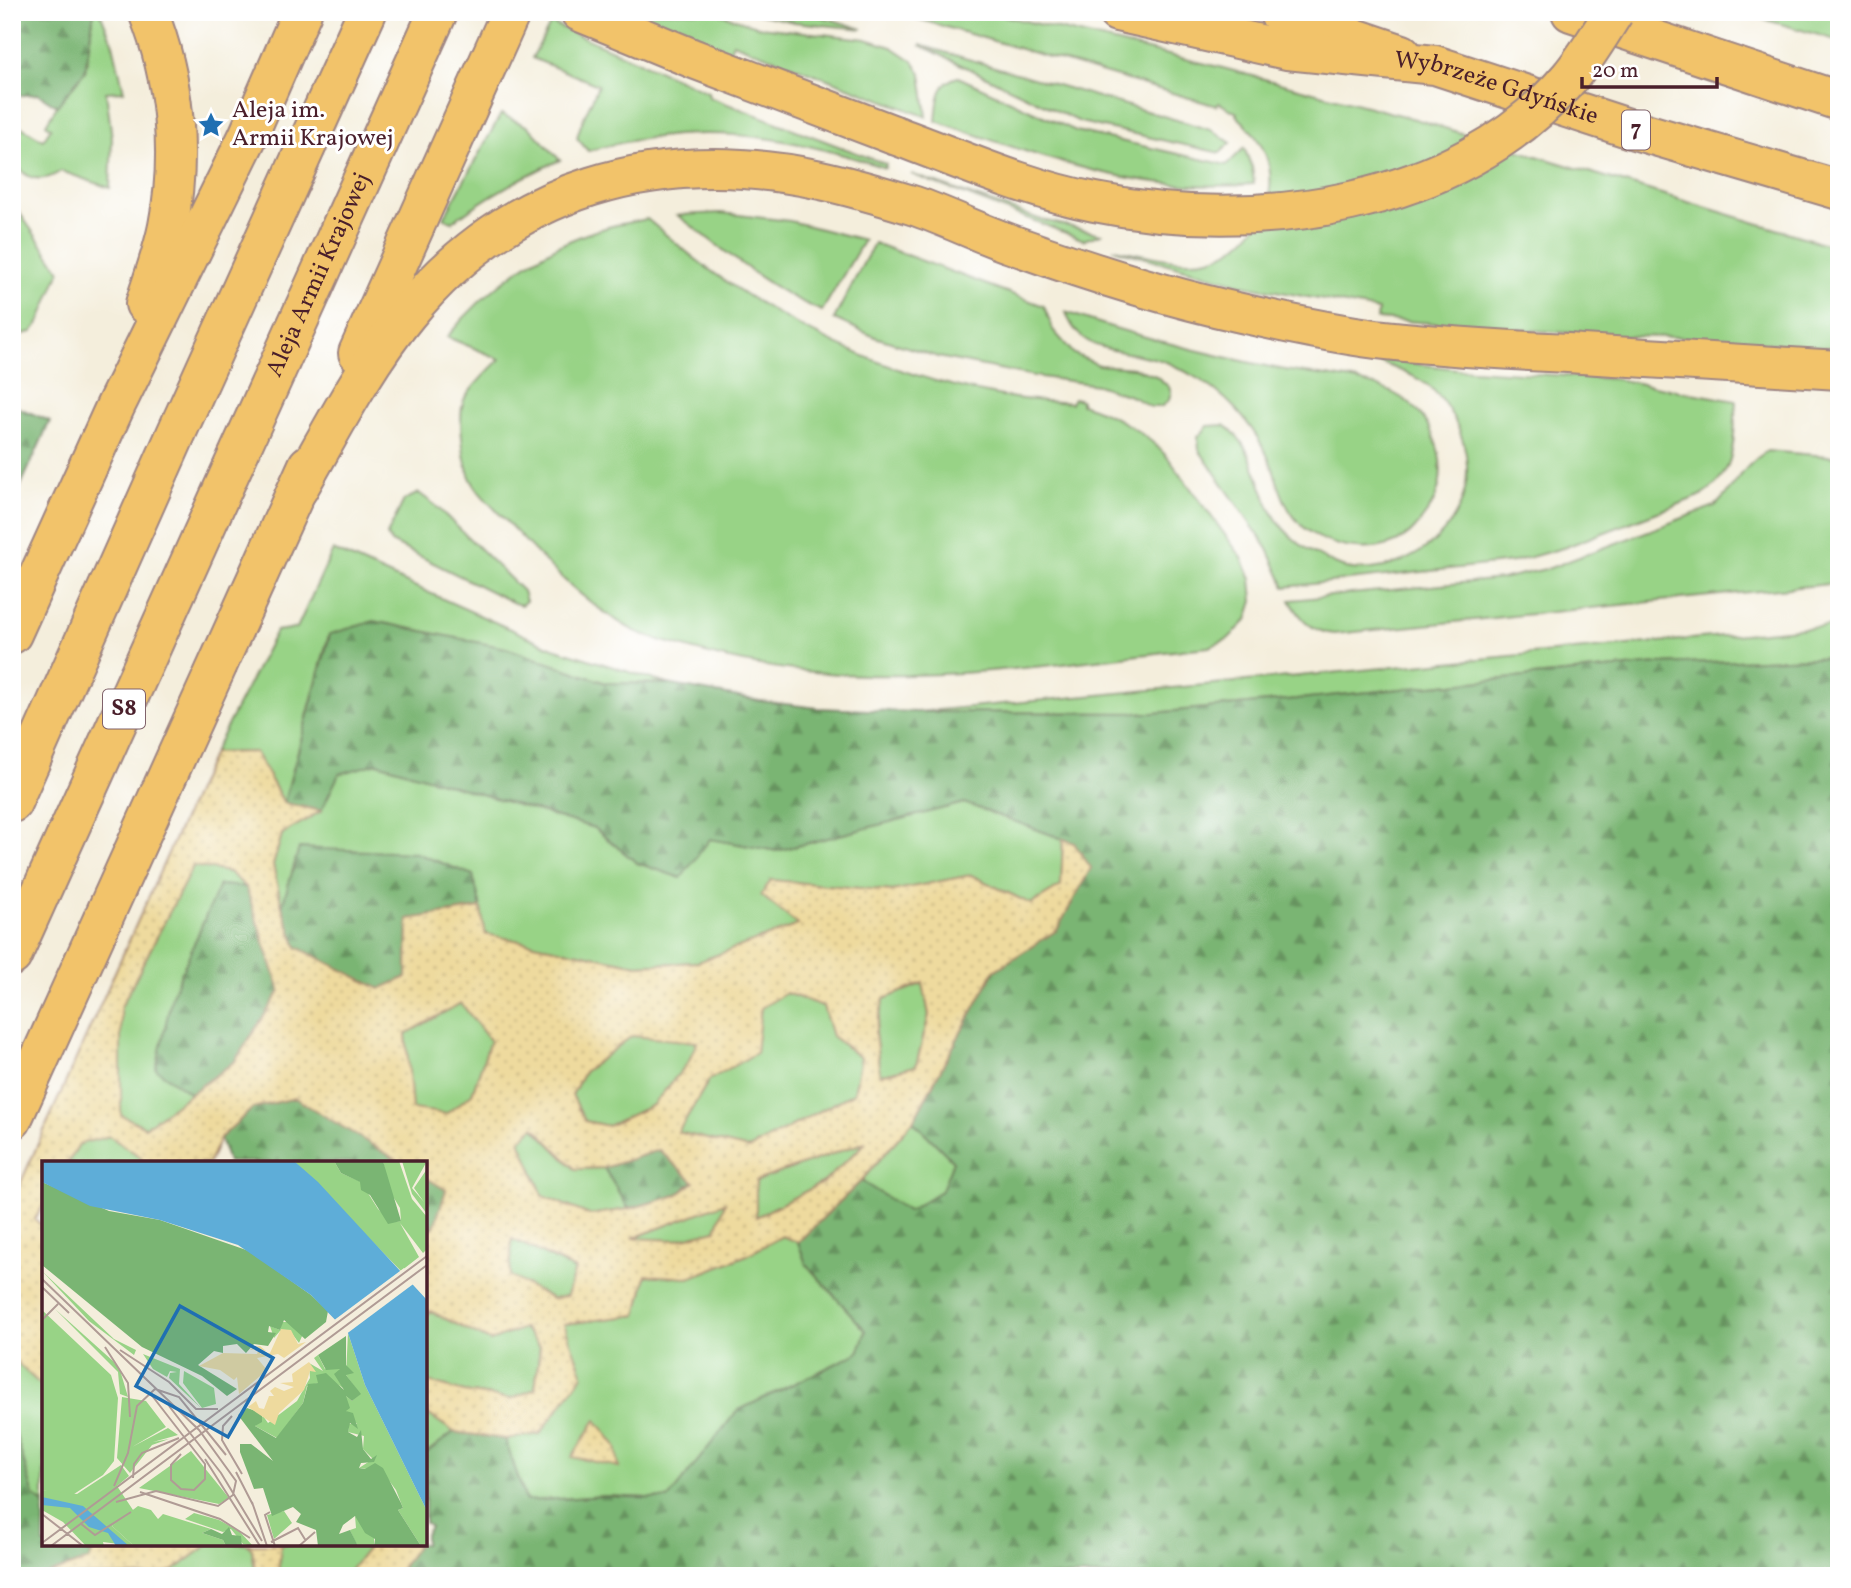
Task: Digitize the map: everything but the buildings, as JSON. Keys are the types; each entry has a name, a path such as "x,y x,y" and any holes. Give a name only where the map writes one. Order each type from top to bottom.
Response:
{"main road":[{"path":"115,407 173,200 175,129 169,81 157,33 148,12"},
{"path":"12,634 115,407 248,136 302,12"},
{"path":"12,803 366,12"},
{"name":"Aleja Armii Krajowej","path":"12,956 438,12"},
{"path":"12,1120 511,12"},
{"path":"580,12 694,59 1023,182 1093,202 1153,212 1258,215 1362,200 1410,184 1499,139 1534,112 1568,78 1614,12"},
{"name":"7","path":"1117,12 1287,50 1435,65"},
{"name":"Wybrzeże Gdyńskie","path":"1278,12 1628,128 1839,190"},
{"path":"1570,12 1839,101"},
{"path":"298,489 365,374 405,315 450,267 495,230 575,191 648,174 732,167 820,180 915,206 1007,243 1150,290 1244,314 1373,338 1839,370"}],"green space":[{"path":"12,12 94,12 85,71 57,106 38,94 12,96"},
{"path":"94,12 100,12 113,44 124,91 106,92 112,138 110,188 61,171 49,177 37,178 28,175 20,169 12,149 18,125 43,140 51,128 46,124 85,71"},
{"path":"631,12 714,12 760,27 866,39 892,47 913,61 921,73 927,117 733,43 729,52"},
{"path":"748,12 806,12 863,29 794,22"},
{"path":"894,12 987,12 1219,67 1415,119 1839,248 1839,348 1679,337 1612,336 1377,319 1378,310 1248,286 1113,249 1173,260 1197,261 1225,253 1251,232 1267,203 1270,170 1260,142 1237,113 1219,103 1217,106"},
{"path":"1739,12 1839,12 1839,41"},
{"path":"551,23 708,92 709,97 886,164 885,168 810,146 738,135 665,136 588,151 577,138 598,85 532,58"},
{"path":"920,45 1211,130 1231,143 1220,153 1080,122"},
{"path":"958,77 1076,131 1227,165 1244,148 1252,167 1254,184 1171,184 1131,178 1053,160 936,121 942,88"},
{"path":"501,114 529,127 560,160 504,188 452,222 444,217"},
{"path":"911,174 1039,219 1101,234 1084,240"},
{"path":"12,202 60,271 39,323 32,332 12,336"},
{"path":"722,213 790,221 864,240 822,311 783,292 677,215"},
{"path":"647,219 705,267 747,295 851,351 925,378 963,388 1036,400 1071,403 1074,398 1140,433 1169,459 1242,558 1251,579 1253,601 1247,620 1228,639 1209,647 1016,669 886,675 821,673 757,665 653,638 609,616 539,556 474,485 469,476 463,445 461,413 465,398 500,359 447,337 498,285 538,257 582,236"},
{"path":"874,243 1044,306 1053,330 1074,354 1099,365 1134,368 1156,376 1169,387 1169,400 1161,407 1151,407 1133,397 1097,385 938,357 875,337 834,319"},
{"path":"1066,312 1199,351 1280,369 1359,381 1389,391 1413,407 1430,429 1436,442 1441,469 1440,483 1432,505 1416,527 1403,538 1388,545 1354,548 1320,538 1305,529 1294,517 1259,441 1226,399 1205,383 1169,363 1093,344 1082,337"},
{"path":"1370,358 1457,369 1615,379 1736,401 1731,455 1721,478 1700,496 1563,548 1513,562 1285,587 1268,549 1199,450 1198,437 1208,426 1224,425 1242,442 1272,512 1284,530 1308,550 1342,567 1378,568 1408,558 1429,546 1445,530 1458,511 1465,489 1467,467 1464,443 1454,419 1428,385"},
{"path":"12,405 50,421 12,505"},
{"path":"1767,451 1839,457 1839,583 1335,634 1320,631 1308,624 1290,600 1501,579 1550,568 1715,506 1745,470"},
{"path":"419,493 435,505 523,591 526,601 521,605 514,603 391,542 387,535 404,500"},
{"path":"333,550 553,648 668,684 606,683 506,648 329,634 284,803 255,752 213,753 276,631 297,628"},
{"path":"374,621 506,648 606,683 668,684 760,701 818,708 917,712 1154,713 1657,664 1839,657 1839,1576 396,1576 417,1546 427,1546 427,1531 430,1527 427,1525 427,1452 454,1432 505,1439 526,1501 606,1496 668,1499 737,1411 858,1353 866,1331 806,1264 798,1242 861,1181 908,1211 942,1190 953,1161 913,1121 994,971 1057,930 1074,843 964,803 777,851 710,839 681,878 637,863 594,828 378,763 339,774 321,811 284,803 330,634"},
{"path":"1839,625 1839,657 1657,664 1154,713 917,712"},
{"path":"378,763 594,828 637,863 710,839 777,851 964,803 1063,839 1061,886 1031,904 971,875 892,891 771,880 799,925 698,962 637,965 485,934 473,875 300,848 282,907 273,865 282,834 321,811 339,773"},
{"path":"299,848 416,853 473,875 481,908 408,919 407,977 380,989 297,948 282,907"},
{"path":"193,865 229,872 246,887 219,885 156,1068 191,1094 145,1127 121,1115 121,1007"},
{"path":"219,885 246,887 281,991 235,1061 191,1094 156,1069 172,995"},
{"path":"923,983 929,1015 916,1066 880,1075 875,1033 884,999"},
{"path":"786,993 823,1006 832,1036 861,1058 854,1093 749,1149 678,1132 709,1080 756,1053 760,1008"},
{"path":"461,1003 490,1041 472,1094 446,1114 411,1109 406,1034"},
{"path":"632,1035 698,1041 688,1063 653,1105 608,1126 585,1121 572,1095 584,1072"},
{"path":"295,1098 399,1161 228,1161 220,1138 253,1108"},
{"path":"913,1121 953,1161 942,1190 908,1211 861,1181"},
{"path":"533,1127 575,1169 604,1168 629,1209 589,1215 543,1196 520,1141"},
{"path":"109,1136 141,1157 142,1161 69,1161 79,1144"},
{"path":"868,1141 824,1182 756,1217 756,1181"},
{"path":"659,1150 694,1181 677,1195 629,1209 604,1168"},
{"path":"427,1178 447,1190 434,1227 427,1227"},
{"path":"726,1202 716,1230 676,1240 631,1239"},
{"path":"782,1236 798,1242 806,1264 866,1331 858,1353 737,1411 668,1499 606,1496 526,1501 505,1439 540,1433 564,1324 637,1315 646,1275 689,1278 747,1255"},
{"path":"512,1238 575,1270 567,1296 553,1299 509,1276"},
{"path":"430,1311 490,1341 524,1328 540,1347 535,1389 511,1399 464,1392 427,1382 427,1314"},
{"path":"12,1358 42,1386 42,1502 34,1496 15,1433 12,1432"},
{"path":"427,1413 454,1432 427,1452"},
{"path":"12,1432 15,1433 34,1496 42,1502 42,1546 95,1546 89,1560 43,1576 12,1576"},
{"path":"206,1546 249,1546 252,1549 256,1576 151,1576 173,1571"},
{"path":"281,1546 369,1546 346,1576 278,1576"}],"sand":[{"path":"255,752 284,803 321,811 282,834 273,865 282,907 297,947 380,989 407,977 408,919 481,908 485,934 637,965 698,962 798,925 761,895 771,880 892,891 971,875 1031,904 1061,886 1063,839 1074,843 1091,868 1057,930 994,971 913,1121 861,1181 798,1242 782,1236 747,1255 689,1278 646,1275 637,1315 564,1324 583,1375 540,1434 505,1439 454,1432 427,1413 427,1382 464,1392 511,1399 535,1389 540,1347 524,1328 490,1341 430,1311 427,1314 427,1230 434,1227 446,1190 427,1178 427,1161 399,1161 295,1098 253,1108 220,1138 210,1161 142,1161 141,1157 109,1136 79,1144 69,1161 42,1161 42,1207 35,1219 42,1226 42,1386 12,1358 12,1202 213,753","holes":["193,866 229,872 246,887 280,991 235,1061 145,1127 121,1115 121,1007","923,983 929,1015 916,1066 880,1075 875,1033 884,999","786,993 823,1006 832,1036 861,1058 854,1093 749,1149 678,1132 709,1080 756,1053 761,1008","461,1003 490,1041 472,1094 446,1114 412,1109 406,1034","632,1036 697,1042 688,1063 653,1105 608,1126 585,1121 572,1095 584,1072","534,1127 575,1169 604,1168 659,1150 694,1182 677,1195 629,1209 589,1215 543,1196 520,1141","866,1142 824,1182 756,1217 756,1181","725,1203 716,1230 676,1240 633,1238","512,1239 575,1269 567,1296 552,1299 510,1276"]},
{"path":"596,1420 616,1446 619,1467 572,1457"},
{"path":"95,1546 206,1546 173,1571 151,1576 43,1576 89,1560"},
{"path":"249,1546 281,1546 278,1576 256,1576 252,1549"},
{"path":"369,1546 417,1546 396,1576 346,1576"}],"place":[{"name":"Aleja im. Armii Krajowej","path":"211,125"}]}
